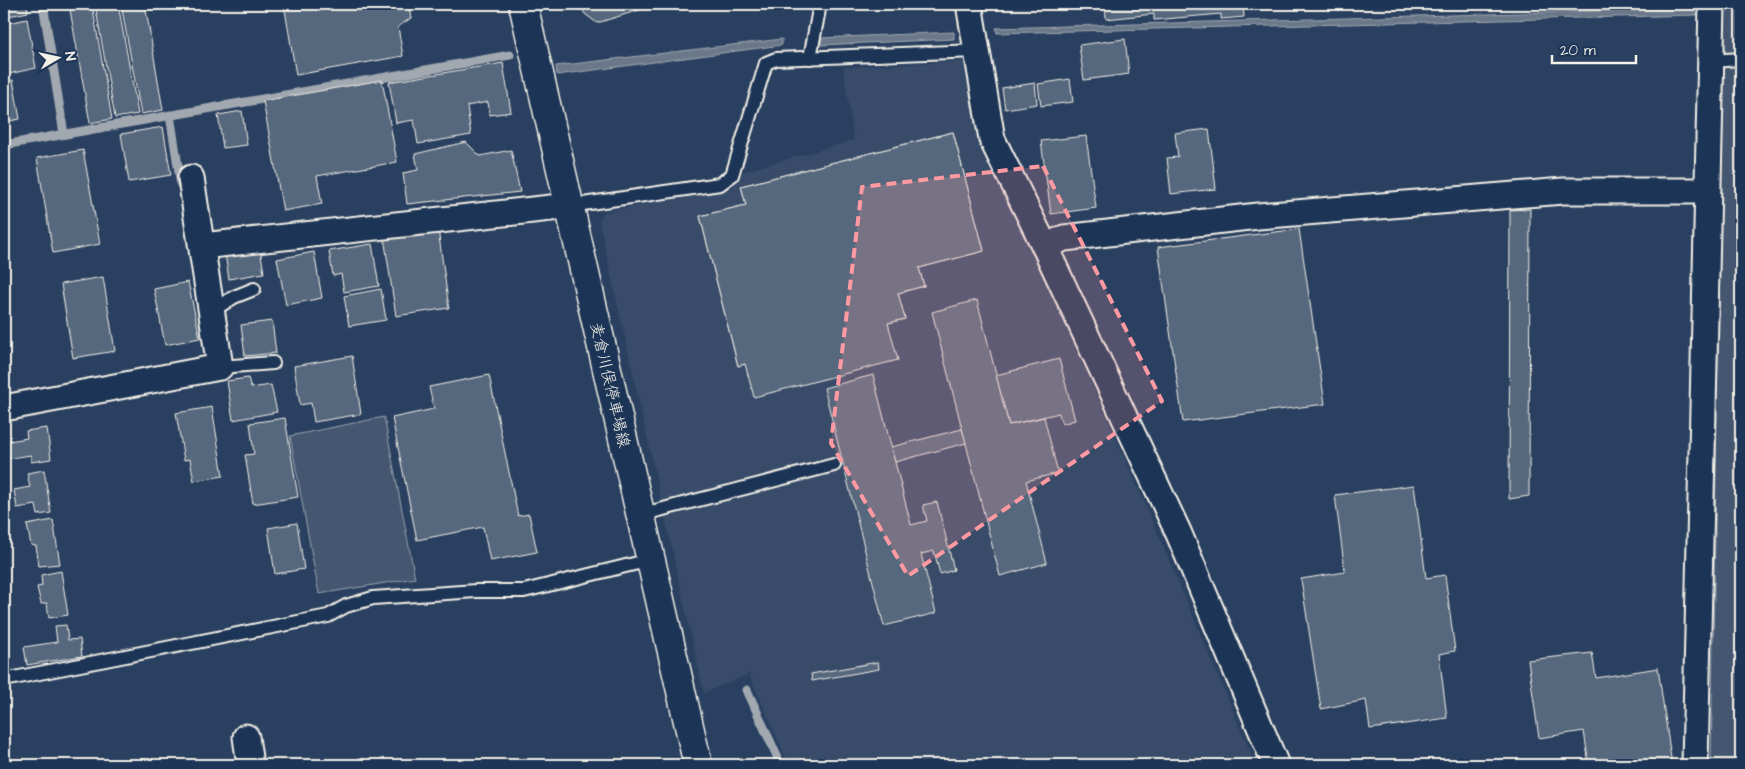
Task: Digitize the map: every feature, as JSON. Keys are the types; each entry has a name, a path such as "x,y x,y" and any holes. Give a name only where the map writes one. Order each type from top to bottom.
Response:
{"main road":[{"name":"麦倉川俣停車場線","path":"523,4 698,765"}],"street":[{"path":"968,4 992,140 1045,247 1179,534 1276,765"},
{"path":"1695,765 1712,4"},
{"path":"4,408 220,367 191,178"},
{"path":"1045,247 1064,238 1258,216 1563,191 1707,191"},
{"path":"202,246 569,206"},
{"path":"246,737 250,765"}],"lane":[{"path":"810,58 820,4"},
{"path":"569,206 720,184 732,175 766,63 776,59 976,50"},
{"path":"1711,60 1741,59"},
{"path":"212,311 234,297 254,288"},
{"path":"220,367 273,362"},
{"path":"640,515 834,465"},
{"path":"4,680 328,616 346,606 373,598 476,591 524,591 650,560"}],"highlighted area":[{"path":"1043,166 1162,401 908,576 831,443 862,187"}],"shaded area":[{"path":"1724,4 1741,4 1741,765 1711,765"},
{"path":"1696,8 1697,15 997,33 996,28"},
{"path":"954,32 954,39 821,45 821,38"},
{"path":"782,39 782,45 557,75 556,66"},
{"path":"968,61 983,141 1146,506 1256,765 789,765 749,674 704,693 599,221 604,212 732,188 742,172 854,140 843,67"},
{"path":"384,417 415,578 319,594 290,436"}],"building":[{"path":"4,4 27,4 28,12 4,17"},
{"path":"69,4 92,4 112,119 90,123"},
{"path":"95,4 118,4 138,114 115,118"},
{"path":"121,4 145,4 163,110 141,114"},
{"path":"284,4 408,4 411,18 398,27 403,56 296,75"},
{"path":"579,4 659,4 597,23 585,14"},
{"path":"1049,4 1086,4 1050,9"},
{"path":"1105,4 1243,4 1244,17 1221,19 1221,14 1154,20 1154,14 1106,19"},
{"path":"27,19 36,68 4,75 4,24"},
{"path":"1125,39 1129,74 1084,80 1079,45"},
{"path":"503,63 511,112 490,115 488,102 467,106 471,135 418,144 414,120 396,123 389,82"},
{"path":"1070,79 1073,102 1041,106 1038,84"},
{"path":"13,80 20,119 4,122 4,82"},
{"path":"382,80 397,162 317,176 322,204 283,211 263,101"},
{"path":"1035,83 1037,104 1005,109 1002,88"},
{"path":"242,111 247,145 223,148 218,115"},
{"path":"163,127 171,175 129,182 121,134"},
{"path":"1209,129 1216,189 1171,194 1167,158 1178,157 1175,133"},
{"path":"953,132 984,251 919,268 924,286 898,293 905,319 860,330 866,355 802,371 797,351 738,366 700,216 746,205 741,186"},
{"path":"953,132 984,251 919,268 924,286 898,293 905,319 888,323 898,360 754,397 745,364 738,366 700,216 746,205 741,186"},
{"path":"1086,136 1096,208 1051,214 1041,141"},
{"path":"466,142 480,156 511,150 520,192 407,204 403,173 418,170 415,154"},
{"path":"83,150 100,244 53,253 37,158"},
{"path":"1530,209 1529,496 1509,499 1510,210"},
{"path":"438,229 449,308 396,316 384,237"},
{"path":"1299,229 1325,404 1183,422 1158,247"},
{"path":"372,244 379,286 344,292 341,274 333,276 329,251"},
{"path":"260,248 264,273 229,279 225,254"},
{"path":"314,252 322,298 286,305 277,259"},
{"path":"103,277 115,351 73,358 61,284"},
{"path":"188,282 200,338 165,345 154,289"},
{"path":"381,289 386,320 349,326 344,296"},
{"path":"977,300 1009,425 1044,417 1058,473 1026,481 1047,563 1000,576 932,312"},
{"path":"272,321 276,353 245,356 241,325"},
{"path":"352,356 361,414 314,422 311,403 300,405 294,366"},
{"path":"1059,359 1075,420 1062,424 1059,413 1009,425 996,375"},
{"path":"489,375 518,516 529,514 537,552 490,561 483,527 417,540 392,418 434,409 429,387"},
{"path":"873,375 911,525 927,521 923,505 937,502 954,570 940,574 934,551 921,554 936,613 884,626 824,388"},
{"path":"248,378 251,388 271,385 277,412 233,420 227,381"},
{"path":"212,407 223,476 194,481 190,459 184,460 176,413"},
{"path":"285,418 298,497 253,504 245,455 254,454 250,423"},
{"path":"47,428 51,459 31,462 31,455 4,459 4,442 27,438 26,431"},
{"path":"962,429 966,443 895,462 891,447"},
{"path":"44,470 51,513 38,515 36,505 17,508 14,490 30,487 27,473"},
{"path":"1414,485 1426,578 1445,575 1455,651 1439,654 1447,718 1370,729 1366,700 1321,709 1301,579 1345,572 1335,495"},
{"path":"53,520 60,564 39,566 36,546 31,545 27,525"},
{"path":"297,523 304,569 275,574 268,528"},
{"path":"61,571 68,615 49,618 47,603 41,604 37,587 42,586 41,575"},
{"path":"66,625 68,640 80,639 82,656 27,665 24,647 57,642 55,626"},
{"path":"1592,653 1596,678 1658,668 1672,765 1589,765 1584,731 1539,738 1528,660"},
{"path":"878,662 879,669 812,681 811,674"}],"waterway":[{"path":"43,4 64,134"},
{"path":"4,145 510,55"},
{"path":"170,115 181,185"},
{"path":"747,690 781,765"}]}
